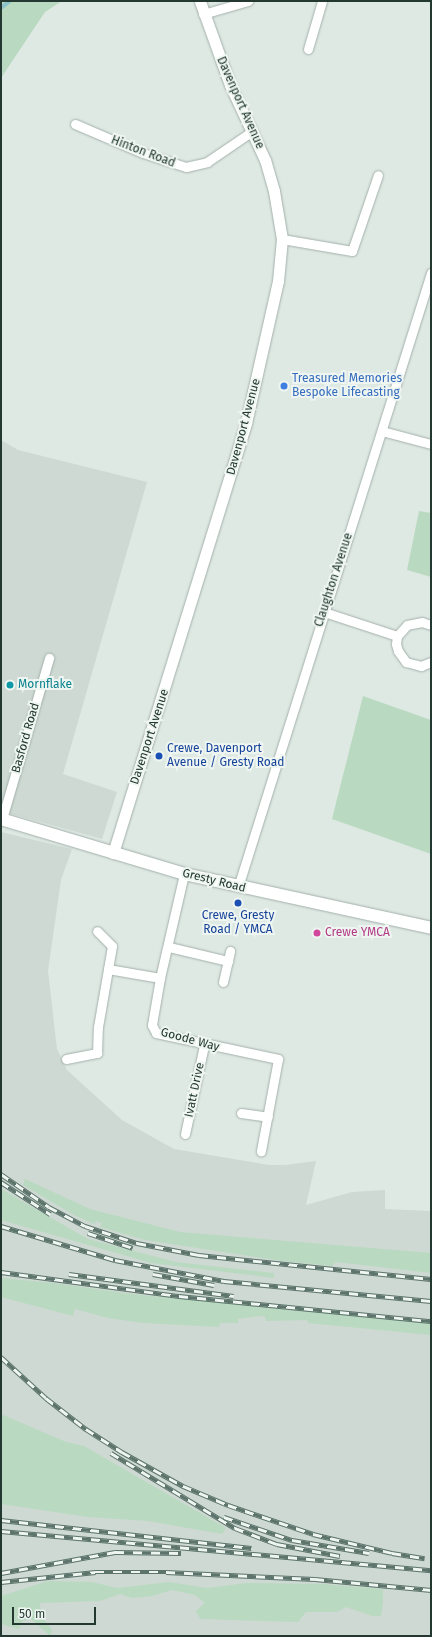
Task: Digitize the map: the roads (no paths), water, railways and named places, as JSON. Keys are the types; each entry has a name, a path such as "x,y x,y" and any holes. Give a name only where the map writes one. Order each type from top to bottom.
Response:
{"main road":[{"name":"Gresty Road","path":"2,819 184,874 431,928"}],"street":[{"name":"Davenport Avenue","path":"113,853 246,423 272,318 282,239 267,167 230,85 200,1"},
{"path":"204,14 248,1"},
{"path":"308,49 322,1"},
{"name":"Hinton Road","path":"76,124 143,153 186,167 207,162 251,132"},
{"path":"282,239 352,251 378,175"},
{"name":"Claughton Avenue","path":"238,887 431,273"},
{"path":"382,431 431,444"},
{"path":"324,612 397,636"},
{"path":"431,626 414,622 407,625 397,636 398,651 406,662 421,666 431,662"},
{"name":"Basford Road","path":"2,819 49,658"},
{"name":"Goode Way","path":"184,874 169,947 160,978 152,1025 156,1033 204,1045 278,1060 261,1151"},
{"path":"66,1059 97,1053 112,946 97,931"},
{"path":"169,947 229,956 223,982"},
{"path":"108,969 160,978"},
{"name":"Ivatt Drive","path":"185,1134 204,1045"},
{"path":"240,1113 268,1117"}],"waterway":[{"path":"1,8 10,1"}],"railway":[{"path":"1,1174 49,1207 85,1226 137,1243 199,1255 431,1279"},
{"path":"1,1182 50,1214"},
{"path":"1,1226 115,1260 224,1281 431,1301"},
{"path":"88,1233 133,1248"},
{"path":"1,1272 179,1296 431,1321"},
{"path":"69,1274 234,1296"},
{"path":"153,1274 214,1285"},
{"path":"1,1357 46,1398 86,1429 122,1452 183,1486 228,1505 313,1534 392,1553 425,1558"},
{"path":"111,1453 235,1528 277,1544 340,1556"},
{"path":"224,1517 292,1540 369,1553"},
{"path":"1,1520 251,1548"},
{"path":"1,1531 431,1570"},
{"path":"1,1573 115,1552 181,1553"},
{"path":"1,1582 95,1572 166,1572 315,1579 431,1590"}],"place":[{"name":"Treasured Memories Bespoke Lifecasting","path":"284,386"},
{"name":"Mornflake","path":"10,685"},
{"name":"Crewe, Davenport Avenue / Gresty Road","path":"159,756"},
{"name":"Crewe, Gresty Road / YMCA","path":"238,903"},
{"name":"Crewe YMCA","path":"317,933"}]}
